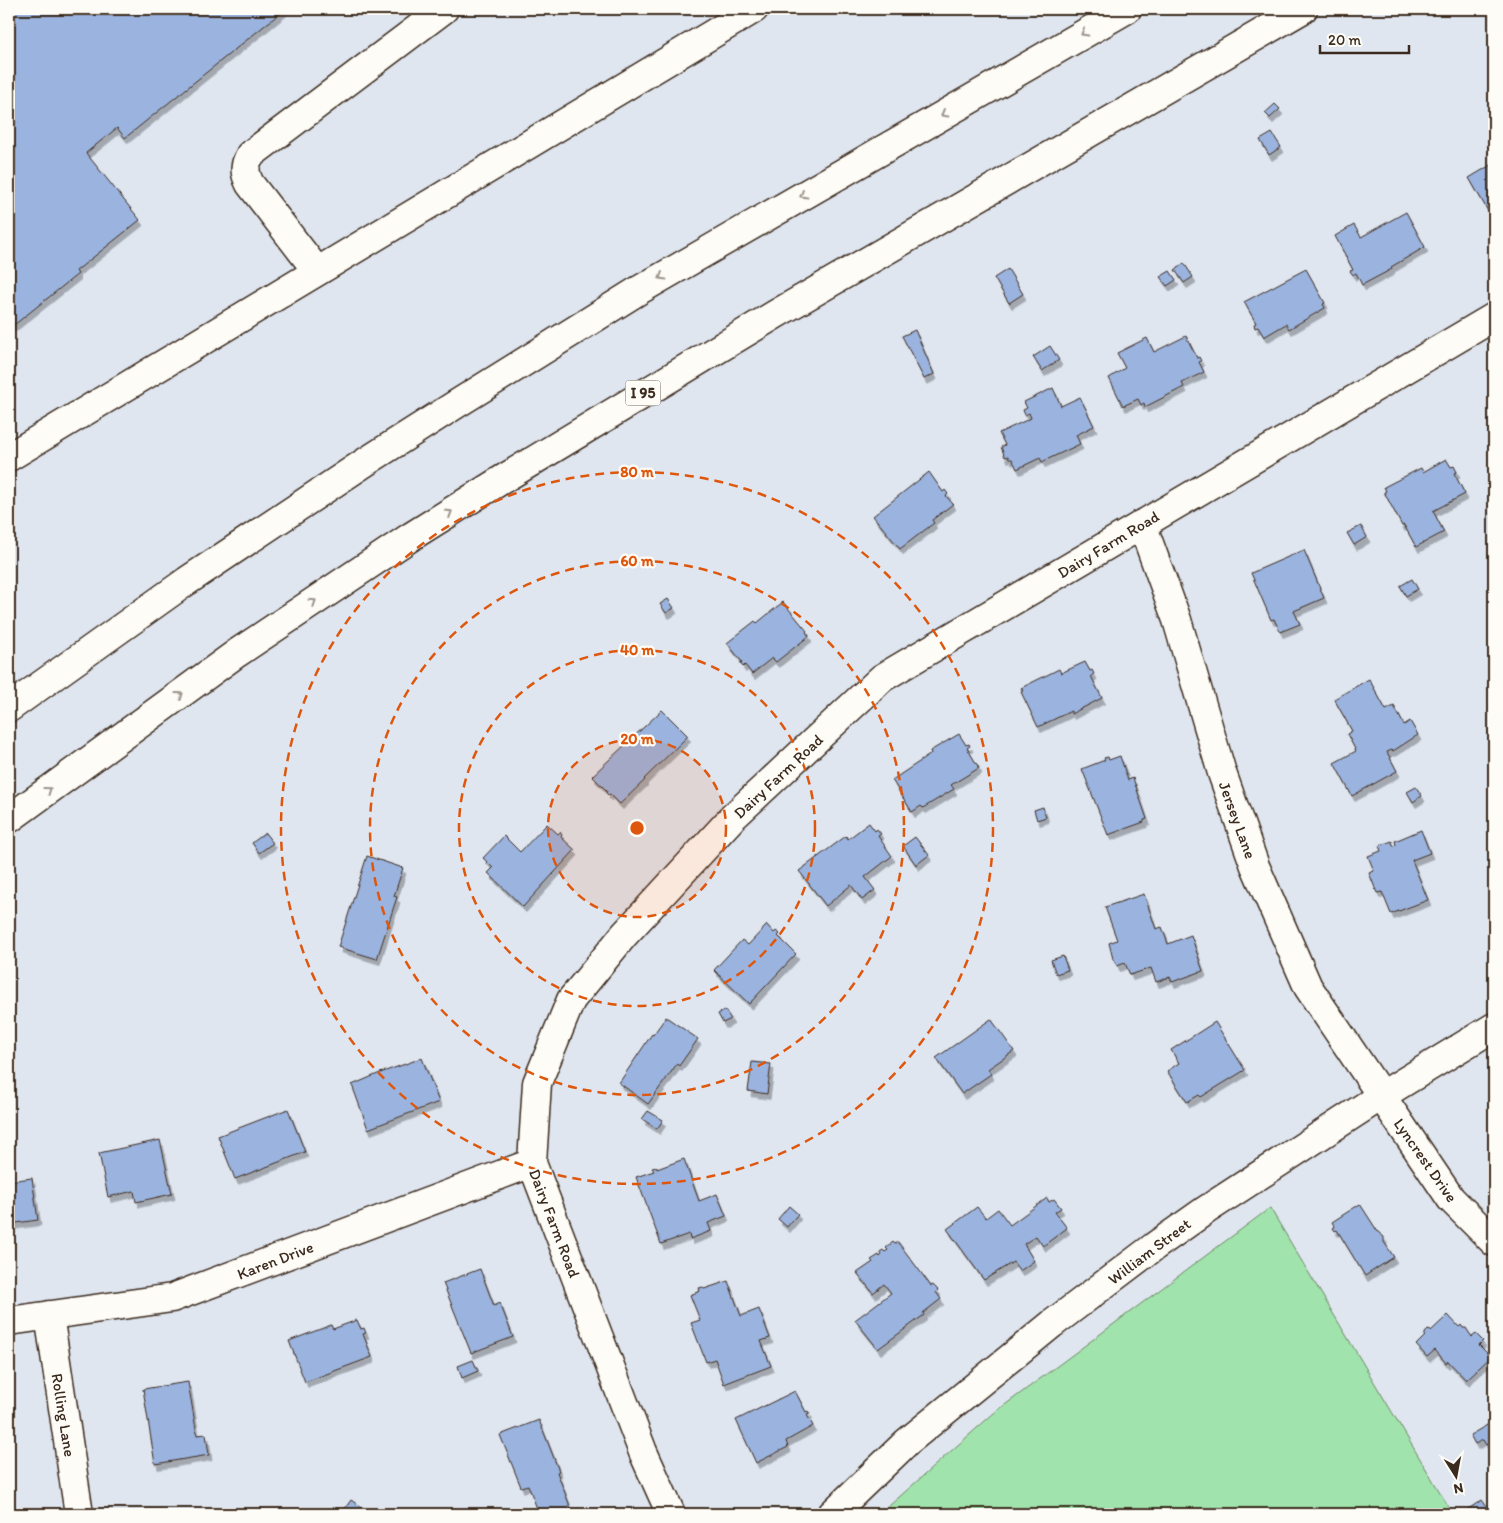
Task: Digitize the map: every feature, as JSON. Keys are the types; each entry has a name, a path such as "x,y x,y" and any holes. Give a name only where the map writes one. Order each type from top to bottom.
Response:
{"main road":[{"path":"317,271 250,184 245,174 245,164 250,155 444,9"},
{"path":"9,457 754,9"},
{"path":"9,708 203,570 364,463 529,358 636,292 1127,9"},
{"name":"I 95","path":"9,819 237,653 412,536 767,319 1304,9"},
{"name":"Dairy Farm Road","path":"671,1514 643,1452 532,1163 537,1083 570,1000 624,935 733,817 882,678 1494,317"},
{"name":"Jersey Lane","path":"1142,524 1177,620 1222,773 1255,866 1308,987 1381,1096"},
{"name":"William Street","path":"832,1514 907,1442 1060,1318 1206,1210 1381,1096 1494,1027"},
{"name":"Lyncrest Drive","path":"1381,1096 1451,1199 1494,1242"},
{"name":"Karen Drive","path":"9,1321 172,1298 532,1163"},
{"name":"Rolling Lane","path":"49,1315 79,1514"}],"green space":[{"path":"1270,1208 1453,1514 880,1514 994,1413"}],"building":[{"path":"9,9 284,10 125,138 117,128 86,153 140,220 76,271 78,274 9,329"},
{"path":"1275,104 1280,109 1270,118 1265,113"},
{"path":"1272,133 1281,147 1269,155 1260,140"},
{"path":"1494,163 1493,214 1490,209 1488,211 1469,178"},
{"path":"1406,212 1425,247 1391,267 1392,269 1362,285 1356,273 1353,275 1350,271 1353,270 1335,236 1354,225 1361,237"},
{"path":"1184,263 1193,277 1184,283 1175,270"},
{"path":"1008,269 1023,294 1009,303 994,278"},
{"path":"1306,269 1325,303 1323,304 1325,308 1289,329 1286,324 1264,337 1258,327 1255,328 1254,324 1256,323 1244,302"},
{"path":"1170,271 1176,280 1167,286 1160,277"},
{"path":"915,330 934,374 924,379 902,336"},
{"path":"1186,336 1197,358 1199,357 1201,361 1199,362 1204,372 1182,383 1184,387 1145,407 1144,403 1141,405 1138,399 1123,406 1109,378 1125,368 1117,353 1147,338 1154,352"},
{"path":"1050,346 1059,360 1042,371 1033,357"},
{"path":"1053,388 1061,406 1080,397 1094,426 1076,435 1080,444 1042,462 1040,458 1017,469 1012,459 1009,459 1008,456 1005,457 1001,447 1005,445 999,433 1031,418 1029,413 1025,415 1023,410 1027,408 1024,402"},
{"path":"1446,459 1451,467 1454,466 1457,472 1454,473 1465,494 1433,511 1444,532 1416,547 1404,525 1402,526 1384,492 1386,491 1384,487 1421,468 1423,472"},
{"path":"929,472 943,492 945,490 948,494 946,496 953,504 932,520 934,523 900,549 873,516"},
{"path":"1361,526 1367,537 1354,545 1347,533"},
{"path":"1304,550 1324,598 1294,611 1300,624 1280,632 1274,619 1271,620 1251,573"},
{"path":"1412,579 1418,589 1406,596 1400,586"},
{"path":"668,599 674,608 666,613 660,604"},
{"path":"783,602 809,636 776,662 772,658 752,674 745,665 743,667 740,663 742,662 727,643 755,621 757,623"},
{"path":"1085,662 1094,674 1091,676 1102,698 1071,714 1071,711 1038,727 1021,692 1023,691 1021,688 1059,669 1061,673"},
{"path":"1369,679 1386,710 1394,706 1404,725 1410,721 1418,735 1393,751 1387,752 1397,771 1352,796 1334,763 1356,751 1347,734 1352,731 1334,699"},
{"path":"662,710 688,736 620,804 610,794 606,793 607,791 592,776"},
{"path":"959,734 966,745 969,744 970,746 967,748 979,768 951,785 954,789 923,808 921,806 912,812 892,780 931,754 930,751"},
{"path":"1120,756 1128,780 1133,778 1147,819 1144,822 1108,835 1082,769 1105,760 1104,758 1108,757 1109,760"},
{"path":"1416,787 1422,796 1413,802 1407,792"},
{"path":"1043,807 1046,817 1037,820 1034,810"},
{"path":"869,823 875,831 877,829 881,834 878,836 892,856 865,877 875,890 862,900 851,885 826,906 799,871 846,836 848,839"},
{"path":"547,824 558,834 560,832 561,837 575,850 523,907 488,873 493,868 483,858 504,836 520,852"},
{"path":"1421,830 1430,853 1412,860 1428,900 1391,914 1382,892 1377,893 1369,873 1374,871 1368,856 1381,851 1379,846 1392,841 1393,846 1396,845 1395,841"},
{"path":"265,833 273,843 259,853 252,843"},
{"path":"915,837 929,855 916,865 903,846"},
{"path":"367,856 403,868 394,896 397,897 377,959 338,947"},
{"path":"1144,894 1156,929 1162,927 1168,944 1191,935 1203,971 1172,982 1170,977 1156,982 1151,968 1130,975 1125,963 1117,966 1109,943 1117,940 1105,907"},
{"path":"767,925 774,933 776,931 780,934 778,936 796,954 749,1004 714,970 742,940 748,945"},
{"path":"1063,956 1068,970 1056,974 1051,960"},
{"path":"725,1010 731,1019 723,1023 718,1014"},
{"path":"666,1017 698,1039 648,1104 619,1083 652,1034"},
{"path":"991,1019 1014,1051 988,1069 991,1074 962,1094 936,1058"},
{"path":"1215,1022 1245,1070 1201,1097 1199,1095 1187,1102 1167,1071 1179,1063 1171,1050"},
{"path":"422,1058 439,1102 368,1129 352,1085"},
{"path":"752,1062 771,1064 767,1094 748,1091"},
{"path":"288,1109 305,1152 235,1179 218,1136"},
{"path":"648,1111 663,1120 657,1129 642,1119"},
{"path":"160,1140 172,1194 136,1202 134,1191 108,1197 99,1153"},
{"path":"684,1159 699,1201 717,1194 726,1216 708,1223 711,1231 690,1239 689,1234 661,1244 636,1177 654,1171 652,1168 657,1167 657,1169"},
{"path":"32,1178 38,1220 9,1224 9,1181"},
{"path":"1047,1198 1049,1202 1054,1199 1061,1208 1055,1212 1067,1228 1043,1246 1036,1236 1024,1244 1034,1261 1020,1271 1013,1262 984,1280 947,1229 977,1207 986,1218 998,1209 1010,1225"},
{"path":"1360,1204 1378,1232 1384,1237 1384,1242 1394,1257 1365,1276 1337,1230 1335,1231 1333,1228 1335,1227 1332,1222"},
{"path":"789,1206 798,1214 787,1227 778,1219"},
{"path":"893,1242 895,1244 898,1242 931,1286 933,1285 938,1290 936,1292 941,1299 923,1313 924,1315 878,1349 855,1320 891,1293 884,1284 873,1293 857,1273 873,1262 871,1260 879,1255 880,1257 882,1255 880,1252 888,1250 886,1248"},
{"path":"480,1269 494,1306 500,1303 513,1337 471,1353 443,1283"},
{"path":"728,1281 741,1316 759,1309 770,1338 761,1341 771,1366 724,1384 715,1359 706,1362 691,1323 700,1320 690,1295 700,1291 699,1288 703,1287 704,1289"},
{"path":"1448,1315 1459,1327 1461,1325 1463,1328 1466,1328 1472,1337 1476,1334 1483,1341 1479,1345 1491,1357 1466,1380 1448,1361 1446,1363 1435,1350 1427,1357 1416,1345 1428,1330 1431,1331"},
{"path":"357,1320 361,1329 364,1328 366,1333 363,1334 372,1357 305,1382 289,1341 331,1325 333,1329"},
{"path":"473,1360 478,1371 462,1378 458,1366"},
{"path":"188,1382 197,1435 206,1434 209,1455 155,1464 143,1389"},
{"path":"795,1391 806,1412 808,1411 810,1414 807,1415 813,1426 786,1441 788,1447 756,1463 736,1420"},
{"path":"539,1420 573,1514 539,1514 528,1485 521,1487 500,1435"},
{"path":"1494,1421 1494,1440 1486,1445 1483,1440 1475,1444 1470,1435"},
{"path":"351,1500 371,1514 341,1514"},
{"path":"1482,1500 1487,1507 1494,1502 1494,1514 1467,1514 1465,1511"}]}
